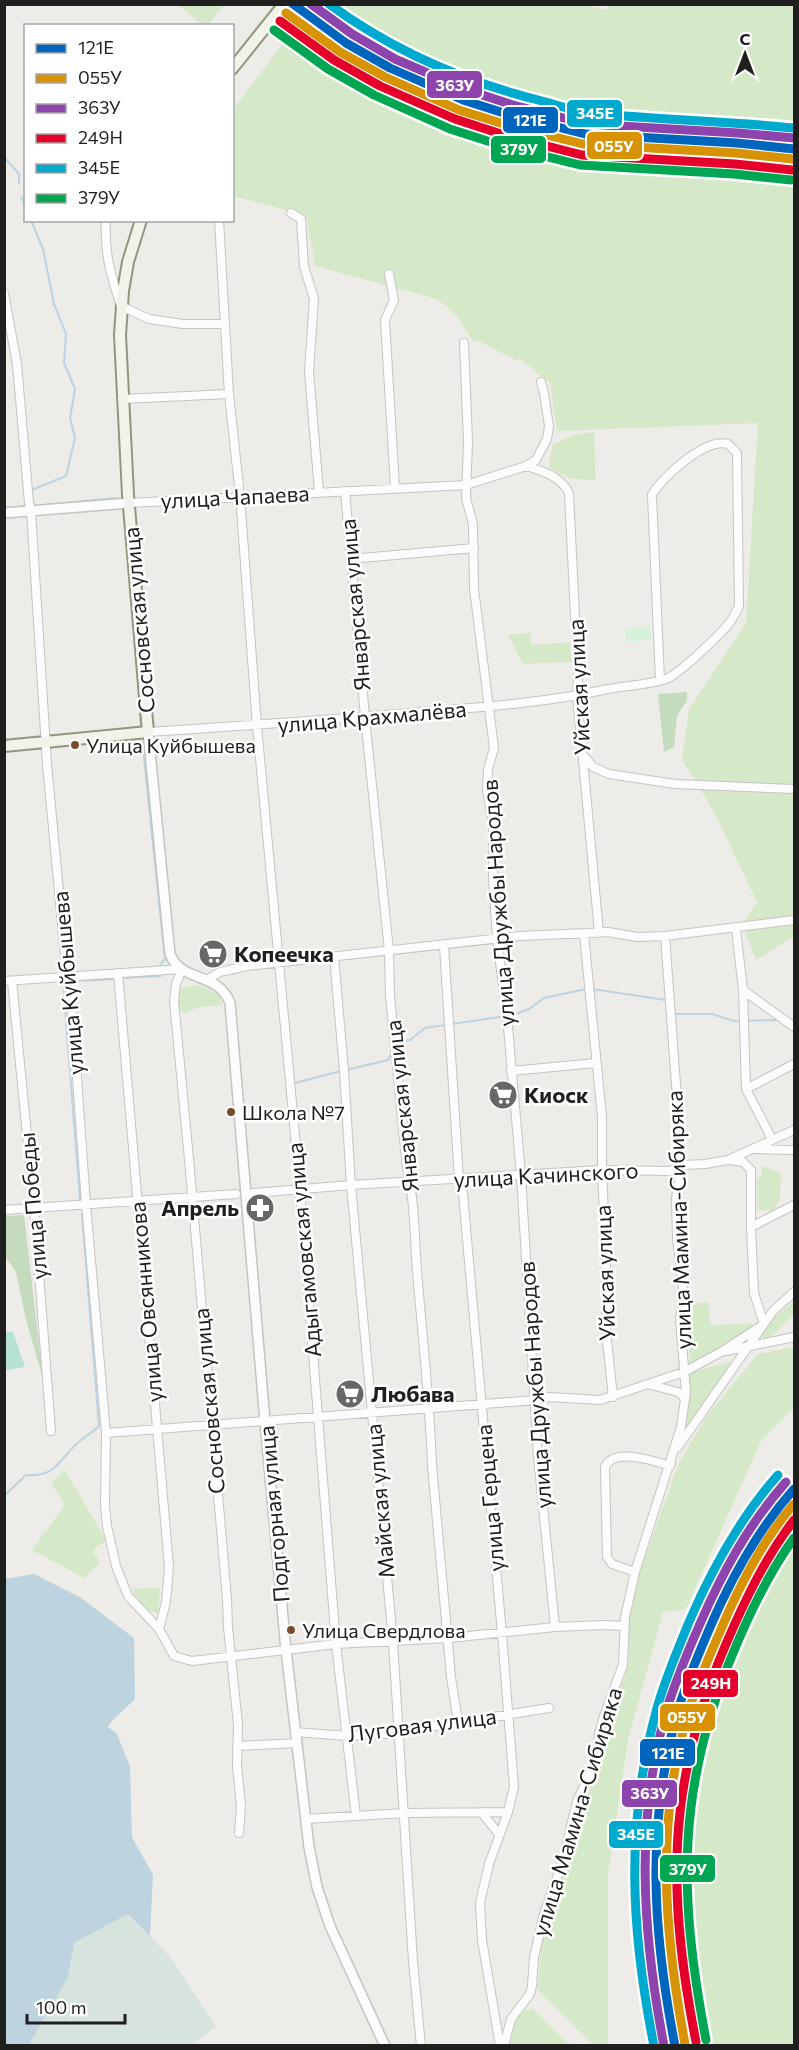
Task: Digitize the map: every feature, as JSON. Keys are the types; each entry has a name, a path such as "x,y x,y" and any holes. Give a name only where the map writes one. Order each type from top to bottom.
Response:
{"main road":[{"path":"234,66 284,4"},
{"name":"Сосновская улица","path":"140,222 128,262 121,306 120,335 129,503 148,732"},
{"name":"улица Крахмалёва","path":"4,746 148,732"}],"street":[{"name":"Январская улица","path":"291,213 301,219 304,266 314,299 309,371 319,492"},
{"name":"Сосновская улица","path":"106,222 104,241 109,270 121,306"},
{"name":"Адыгамовская улица","path":"219,222 229,394 240,496 257,726 300,1189 336,1644 356,1816"},
{"path":"389,274 394,300 385,320 395,488"},
{"name":"улица Куйбышева","path":"5,295 17,364 28,503 31,511 47,742 70,980 106,1433 105,1506 108,1532 116,1566 128,1596 159,1629 174,1656 192,1661 231,1655"},
{"path":"121,306 149,319 183,324 225,324"},
{"name":"улица Дружбы Народов","path":"464,343 468,441 466,498 473,524 474,589 494,748 488,769 487,790 493,823 493,878 497,939 507,1016 521,1175 538,1457 555,1627"},
{"path":"526,466 536,460 547,439 549,426 541,382"},
{"path":"122,399 229,394"},
{"path":"715,443 728,444 736,453 739,606 723,630 681,670 663,680 651,510 652,495 658,485 688,459 715,443"},
{"name":"улица Чапаева","path":"4,513 240,496 466,485 526,466"},
{"name":"Уйская улица","path":"526,466 549,474 564,485 569,493 579,661 577,695 598,933"},
{"name":"Январская улица","path":"345,491 389,951 390,996 410,1182 452,1677 458,1722"},
{"path":"350,559 474,548"},
{"name":"улица Крахмалёва","path":"148,732 257,726 490,707 663,680"},
{"name":"Сосновская улица","path":"148,732 169,949 172,959 182,969 176,984 174,1000 238,1725 237,1767 241,1806 239,1833"},
{"path":"583,755 593,768 609,774 675,784 795,789"},
{"path":"8,981 182,969 208,979 220,972 247,966 520,936 608,932 637,937 665,936 795,921"},
{"path":"736,929 743,990 746,1089 772,1139"},
{"name":"Уйская улица","path":"584,934 602,1117 606,1331 613,1397"},
{"name":"улица Мамина-Сибиряка","path":"502,2046 511,2019 530,1994 534,1957 544,1914 563,1860 577,1801 597,1759 599,1734 623,1665 624,1626 635,1572 681,1426 685,1398 680,1319 684,1296 677,1239 676,1197 682,1165 665,936"},
{"name":"улица Герцена","path":"444,946 459,1179 463,1194 514,1787 508,1812 484,1881 480,1914 502,2046"},
{"name":"Майская улица","path":"334,956 351,1185 393,1642 405,1813 412,1961 421,2046"},
{"name":"улица Овсянникова","path":"118,973 130,1089 137,1201 169,1567 166,1602 159,1629"},
{"name":"Подгорная улица","path":"208,979 222,988 230,1003 286,1650 312,1867 323,1907 384,2045"},
{"name":"улица Победы","path":"8,981 34,1208 51,1431"},
{"path":"743,990 795,1027"},
{"path":"511,1071 596,1063"},
{"path":"746,1089 795,1064"},
{"name":"улица Качинского","path":"253,1193 602,1170 670,1171 682,1165 728,1160 795,1130"},
{"path":"753,1149 795,1150"},
{"path":"728,1160 743,1162 752,1170 753,1293 764,1324"},
{"path":"4,1210 236,1194"},
{"path":"751,1227 795,1205"},
{"path":"635,1572 612,1564 607,1557 605,1467 611,1459 618,1457 644,1458 670,1466 680,1443 764,1324 774,1311 795,1292"},
{"path":"106,1433 429,1409 550,1397 600,1400 684,1372 721,1352 764,1324"},
{"path":"721,1352 795,1338"},
{"path":"648,1384 678,1392 685,1398"},
{"path":"231,1655 336,1644 502,1634 555,1627 624,1626"},
{"name":"Луговая улица","path":"295,1732 347,1736 398,1732 549,1708"},
{"path":"237,1746 297,1743"},
{"path":"481,1812 499,1834"},
{"path":"306,1819 405,1813 508,1812"}],"green space":[{"path":"611,4 794,5 794,132 561,112 350,23 322,5 586,5 606,10"},
{"path":"178,5 224,5 209,24 202,24"},
{"path":"298,23 343,55 466,110 592,145 759,152 794,157 794,936 756,960 742,924 757,902 714,812 682,759 689,709 746,623 758,423 557,431 550,383 519,358 517,361 481,342 472,340 457,316 437,299 315,266 306,215 234,196 234,108"},
{"path":"594,432 596,480 571,479 550,468 553,444 574,435"},
{"path":"650,626 651,640 626,642 625,628"},
{"path":"531,633 531,645 570,642 572,662 523,664 508,635"},
{"path":"687,692 687,700 677,716 674,747 664,752 658,694"},
{"path":"201,985 219,995 223,1005 199,1007 185,1013 178,1004 179,991 184,987"},
{"path":"761,1165 781,1173 780,1198 773,1211 757,1210 757,1178 762,1176"},
{"path":"24,1215 43,1378 26,1320 16,1272 5,1256 4,1216"},
{"path":"794,1301 794,1315 767,1341 761,1335 775,1317"},
{"path":"708,1302 711,1326 752,1323 751,1330 690,1364 688,1305"},
{"path":"5,1332 13,1332 25,1367 6,1370"},
{"path":"794,1347 794,1408 761,1441 686,1609 663,1612 628,1740 608,1874 608,2045 594,2045 537,1990 544,1923 562,1877 579,1805 597,1769 629,1661 629,1615 641,1569 678,1465 706,1417 758,1354"},
{"path":"733,1361 685,1433 689,1373"},
{"path":"65,1470 106,1540 93,1551 100,1563 84,1578 32,1550 65,1505 51,1483"},
{"path":"794,1533 794,2045 696,2045 675,1902 682,1791 719,1648"},
{"path":"160,1588 158,1613 145,1608 132,1589"},
{"path":"532,2008 570,2045 510,2046 517,2014"}],"shaded area":[{"path":"128,1914 171,1958 216,2027 191,2045 29,2046 68,1977 74,1943"}],"water":[{"path":"34,1574 81,1598 134,1638 135,1699 108,1727 117,1734 130,1767 132,1837 153,1875 150,1936 128,1914 74,1943 68,1977 29,2045 5,2045 5,1579"}],"waterway":[{"path":"4,157 19,174 19,184"},
{"path":"21,197 24,204"},
{"path":"32,222 43,249 54,304 66,334 64,363 75,389 70,418 75,438 66,476 34,489"},
{"path":"33,506 117,498"},
{"path":"4,508 27,506"},
{"path":"133,611 141,728"},
{"path":"143,748 165,959 160,965"},
{"path":"58,920 62,973"},
{"path":"121,978 161,976"},
{"path":"74,981 116,979"},
{"path":"68,982 63,982 80,1199"},
{"path":"452,1024 513,1015 529,1009 544,998 586,989"},
{"path":"592,989 666,1000"},
{"path":"673,1014 712,1014 734,1021 779,1020"},
{"path":"397,1042 410,1040 425,1028 446,1025"},
{"path":"346,1070 388,1060 393,1050"},
{"path":"295,1083 341,1071"},
{"path":"4,1496 26,1475 36,1475 51,1470 73,1447 99,1426 82,1214"}],"transit line":[{"name":"121Е","path":"293,4 346,43 390,68 463,100 510,115 585,134 737,143 794,149"},
{"name":"363У","path":"311,4 352,34 395,59 467,90 513,105 587,124 794,138"},
{"name":"345Е","path":"329,4 378,36 431,63 485,84 573,110 794,128"},
{"name":"055У","path":"286,13 340,52 385,77 459,110 507,125 583,144 736,153 793,159"},
{"name":"249Н","path":"280,21 334,60 380,86 455,119 504,135 582,155 735,164 792,170"},
{"name":"379У","path":"274,30 328,69 374,95 450,129 500,145 580,165 734,174 791,180"},
{"name":"345Е","path":"654,2046 646,2003 636,1920 636,1837 639,1796 646,1754 663,1689 698,1602 739,1527 778,1475"},
{"name":"363У","path":"664,2046 651,1960 645,1873 650,1787 658,1745 676,1683 717,1587 748,1532 786,1482"},
{"name":"121Е","path":"675,2046 662,1963 656,1882 660,1800 666,1759 686,1685 725,1594 756,1539 794,1489"},
{"name":"055У","path":"685,2044 672,1960 666,1877 671,1793 678,1752 689,1710 734,1600 751,1566 771,1534 794,1504"},
{"name":"249Н","path":"696,2042 680,1937 677,1888 682,1793 706,1695 726,1644 756,1580 794,1520"},
{"name":"379У","path":"706,2040 690,1936 687,1888 688,1840 693,1793 702,1746 716,1697 736,1646 762,1590 794,1538"}],"place":[{"name":"Улица Куйбышева","path":"75,745"},
{"name":"Копеечка","path":"213,954"},
{"name":"Киоск","path":"503,1095"},
{"name":"Школа №7","path":"231,1112"},
{"name":"Апрель","path":"260,1208"},
{"name":"Любава","path":"350,1394"},
{"name":"Улица Свердлова","path":"291,1630"}]}
